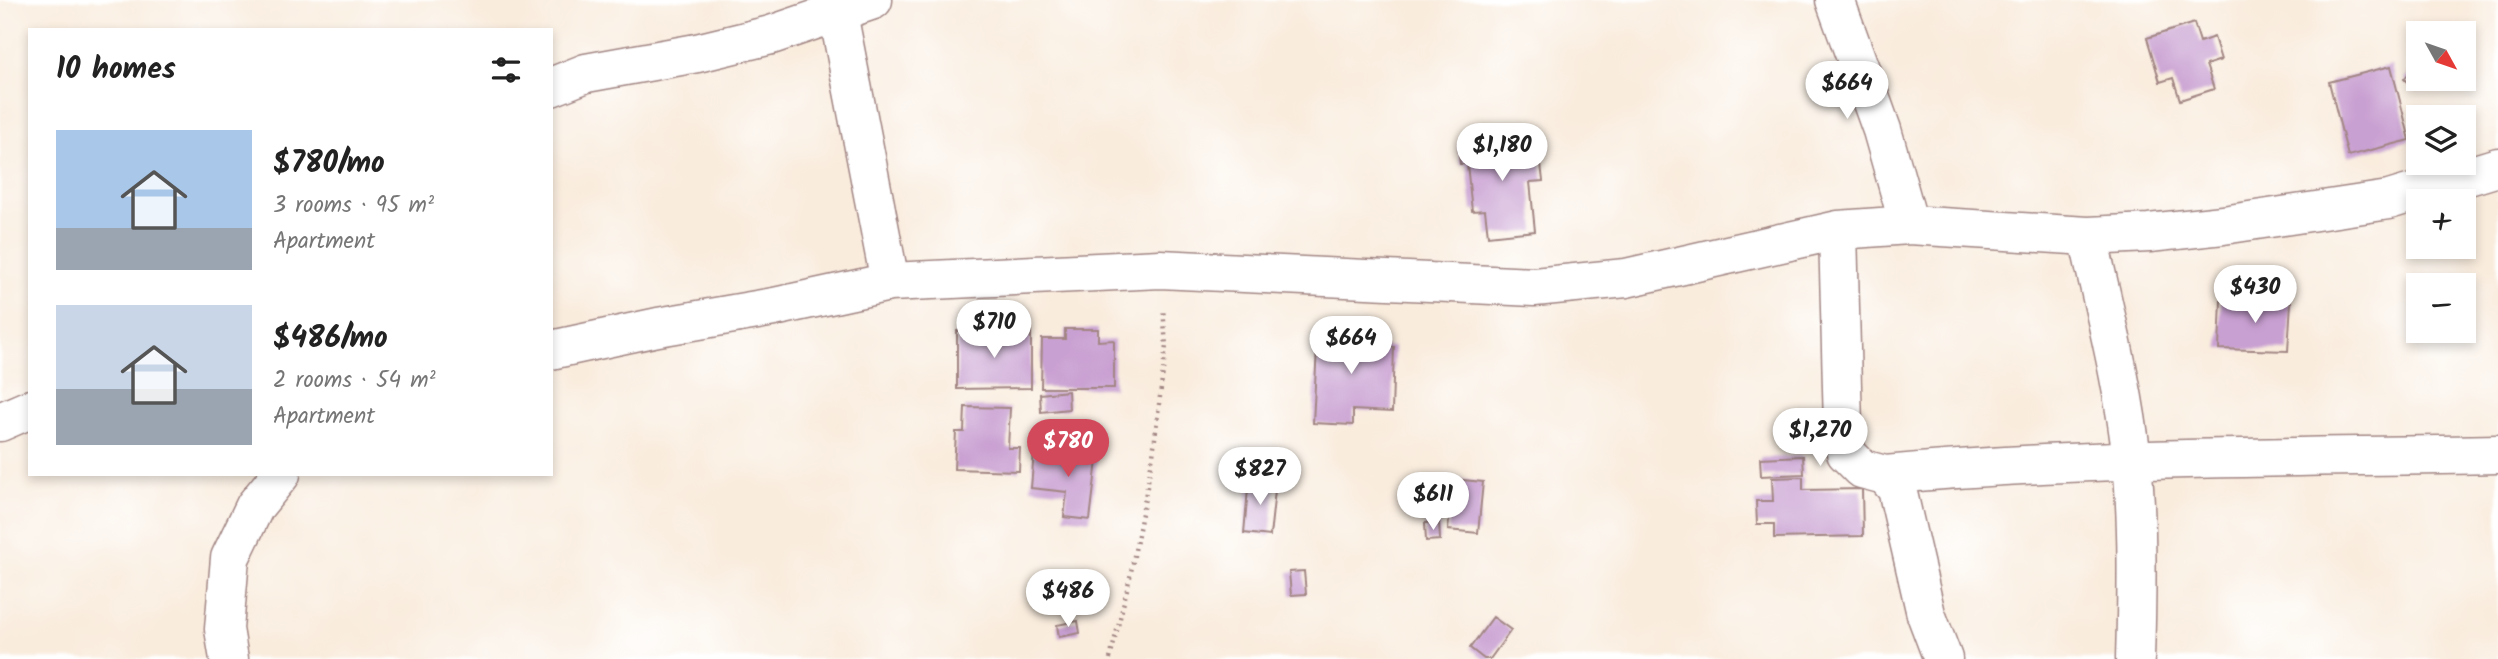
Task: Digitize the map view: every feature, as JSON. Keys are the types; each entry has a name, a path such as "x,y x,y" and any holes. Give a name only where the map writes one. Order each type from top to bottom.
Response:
{"street":[{"path":"553,86 586,73 697,53 771,35 873,0"},
{"path":"1835,0 1882,130 1909,225"},
{"path":"838,13 890,282"},
{"path":"553,350 890,282 1160,269 1534,287 1626,278 1838,230 1909,225 2088,236 2223,225 2389,200 2498,167"},
{"path":"1838,230 1843,427 1846,453 1862,469 1885,475 1986,466 2132,459 2498,454"},
{"path":"2088,236 2119,378 2132,459 2138,544 2135,659"},
{"path":"0,422 28,410"},
{"path":"1885,475 1897,489 1926,614 1943,659"},
{"path":"229,659 224,629 230,558 256,506 279,476"}],"path":[{"path":"1110,659 1130,577 1153,456 1167,346 1160,269"}],"building":[{"path":"2194,23 2200,42 2214,37 2221,60 2206,65 2214,89 2180,100 2173,78 2160,82 2147,38"},
{"path":"2391,66 2406,124 2406,141 2348,156 2329,82"},
{"path":"1524,137 1526,158 1540,156 1543,181 1530,182 1535,231 1488,236 1485,210 1472,211 1467,164 1460,164 1458,143"},
{"path":"2221,300 2291,302 2288,351 2219,349"},
{"path":"1065,329 1098,329 1098,341 1114,340 1114,388 1041,388 1042,339 1065,339"},
{"path":"1318,329 1375,331 1375,346 1394,347 1392,412 1353,410 1353,425 1313,423"},
{"path":"957,331 1031,331 1031,388 957,389"},
{"path":"1068,391 1069,409 1041,412 1040,394"},
{"path":"965,407 1010,408 1008,448 1020,448 1019,471 954,469 956,432 964,432"},
{"path":"1064,448 1098,452 1090,520 1064,517 1067,492 1031,488 1034,452 1063,455"},
{"path":"1803,456 1804,474 1761,476 1760,458"},
{"path":"1431,477 1483,482 1478,533 1448,530 1450,511 1427,510"},
{"path":"1803,477 1803,490 1862,489 1863,536 1774,538 1774,524 1757,524 1756,501 1773,501 1772,478"},
{"path":"1249,478 1276,481 1270,536 1244,533"},
{"path":"1439,522 1440,540 1426,541 1425,523"},
{"path":"1304,571 1306,594 1291,595 1289,572"},
{"path":"1493,617 1511,630 1490,659 1484,659 1470,648"},
{"path":"1078,621 1080,633 1059,637 1057,625"}]}
